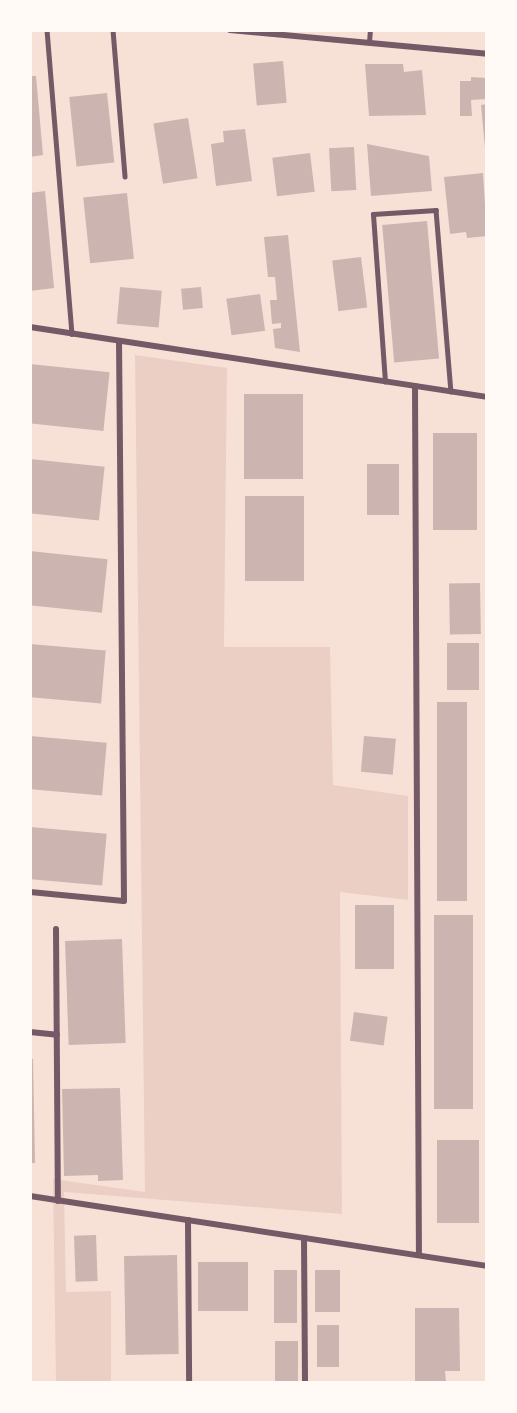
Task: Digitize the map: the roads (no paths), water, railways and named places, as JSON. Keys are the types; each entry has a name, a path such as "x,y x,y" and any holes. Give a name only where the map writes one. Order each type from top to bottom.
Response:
{"street":[{"path":"230,30 487,54"},
{"path":"30,327 487,397"},
{"path":"30,892 124,901 119,341"},
{"path":"415,386 419,1255"},
{"path":"56,929 58,1201"},
{"path":"30,1032 57,1035"},
{"path":"30,1196 487,1266"},
{"path":"188,1220 189,1383"},
{"path":"304,1238 305,1383"}],"lane":[{"path":"47,30 72,334"},
{"path":"113,30 126,177"},
{"path":"369,43 370,30"},
{"path":"385,382 373,214 436,210 452,392"}]}
